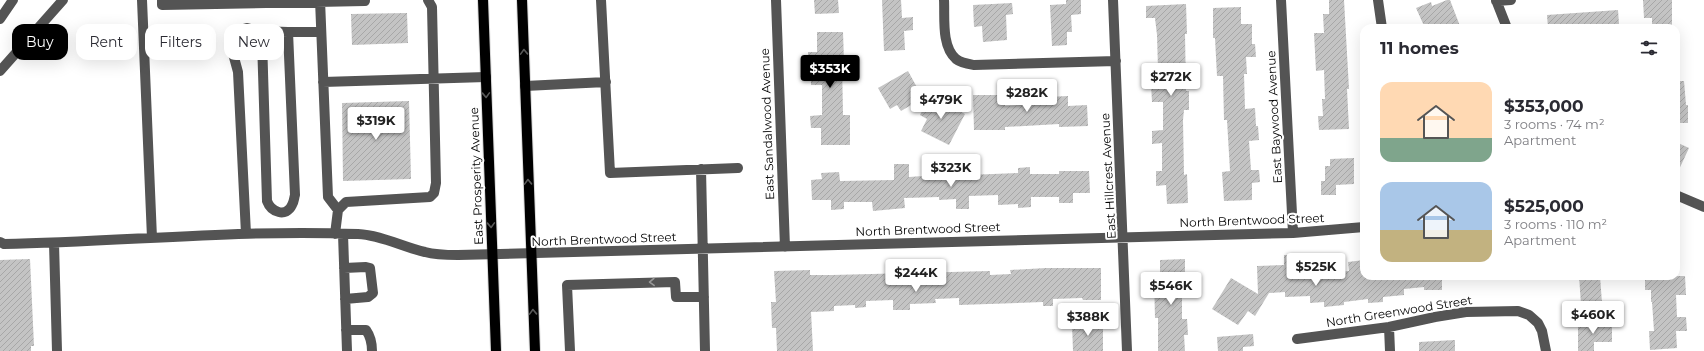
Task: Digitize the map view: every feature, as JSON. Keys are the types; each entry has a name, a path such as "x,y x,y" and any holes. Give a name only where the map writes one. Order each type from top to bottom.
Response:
{"main road":[{"name":"East Prosperity Avenue","path":"483,0 496,351"},
{"path":"522,0 535,351"}],"street":[{"path":"0,19 13,0"},
{"path":"0,71 62,0"},
{"path":"142,0 152,238"},
{"path":"162,0 162,5 365,1"},
{"path":"602,0 610,173 738,168"},
{"name":"East Sandalwood Avenue","path":"776,0 785,247"},
{"path":"944,0 946,41 955,58 964,63 974,65 1116,61"},
{"name":"East Hillcrest Avenue","path":"1113,0 1124,237 1127,351"},
{"name":"East Baywood Avenue","path":"1281,0 1293,233"},
{"path":"1378,0 1381,24"},
{"path":"1505,24 1496,1 1511,0"},
{"path":"320,1 328,197 338,210 339,234 344,268 346,351"},
{"path":"338,210 346,202 430,197 434,193 436,183 430,3"},
{"path":"284,32 321,32"},
{"path":"263,60 267,201 269,207 275,212 284,212 292,206 295,195 288,32"},
{"path":"235,60 238,72 246,234"},
{"path":"323,82 486,77"},
{"path":"525,86 606,82"},
{"path":"701,170 705,351"},
{"path":"1680,197 1704,206"},
{"name":"North Brentwood Street","path":"0,242 4,244 54,243 246,234 360,234 425,252 442,255 492,255 1293,233 1360,227"},
{"path":"54,243 57,351"},
{"path":"344,268 366,266 370,268 373,292 368,297 345,299"},
{"path":"570,351 567,285 676,282 676,297 704,297"},
{"name":"North Greenwood Street","path":"1297,339 1389,327 1436,316 1466,312 1518,311 1529,315 1538,323 1542,331 1546,351"},
{"path":"1389,327 1390,351"},
{"path":"346,330 366,330 372,342 372,351"}],"building":[{"path":"814,0 838,0 839,13 815,14"},
{"path":"882,0 901,0 902,18 913,17 913,30 904,31 905,50 884,51"},
{"path":"1066,0 1081,0 1081,14 1071,15 1072,32 1067,32 1067,45 1052,46 1050,5 1066,4"},
{"path":"1329,0 1344,0 1349,89 1347,89 1349,129 1319,130 1318,116 1323,116 1322,99 1325,99 1324,70 1316,71 1314,33 1324,33 1323,14 1329,14"},
{"path":"1450,0 1459,24 1423,24 1416,8 1431,2 1432,6"},
{"path":"1643,0 1672,0 1672,24 1652,24 1652,18 1644,18"},
{"path":"1012,3 1013,14 1006,15 1007,40 983,42 982,26 974,27 973,5"},
{"path":"1186,4 1186,91 1189,91 1189,110 1184,110 1183,120 1184,175 1187,174 1188,203 1167,204 1166,185 1156,186 1156,171 1162,171 1162,143 1152,144 1152,131 1163,130 1163,102 1152,102 1151,84 1148,84 1148,69 1158,69 1155,18 1146,18 1146,6"},
{"path":"1241,7 1241,24 1252,24 1252,44 1255,44 1256,57 1246,57 1247,74 1244,74 1245,109 1255,108 1256,126 1258,126 1259,140 1249,141 1251,170 1259,170 1260,182 1252,183 1252,200 1224,201 1222,172 1230,171 1227,120 1224,120 1223,76 1217,76 1215,38 1213,38 1213,8"},
{"path":"1618,10 1619,24 1548,24 1547,15"},
{"path":"407,13 408,43 352,45 351,14"},
{"path":"817,32 843,32 843,115 850,115 850,145 821,145 821,128 811,128 810,116 822,115 822,85 811,85 811,66 808,66 808,52 817,52"},
{"path":"908,71 919,91 928,95 901,111 897,105 890,109 878,88"},
{"path":"1680,81 1684,81 1686,105 1688,105 1688,123 1680,123"},
{"path":"1036,94 1048,94 1048,97 1068,96 1068,106 1087,105 1088,126 1059,127 1059,124 1005,127 1005,130 974,130 973,95 1005,95 1005,106 1036,104"},
{"path":"930,96 965,114 949,145 921,131 927,119 920,115"},
{"path":"409,101 411,179 343,181 342,103"},
{"path":"1680,144 1689,148 1680,167"},
{"path":"1354,158 1354,184 1336,185 1336,195 1321,195 1321,181 1325,181 1325,166 1330,166 1330,159"},
{"path":"894,164 909,164 909,177 923,176 923,179 947,178 946,172 967,171 968,175 1018,173 1018,168 1030,167 1030,174 1059,174 1059,171 1089,171 1090,193 1073,193 1073,203 1059,203 1059,197 1031,197 1031,207 1018,208 1018,204 998,205 998,195 969,196 969,209 956,209 956,199 939,200 939,197 904,198 905,208 873,211 872,202 844,202 844,209 831,210 831,200 812,200 811,180 822,179 821,173 839,172 840,181 894,180"},
{"path":"1284,255 1296,255 1296,270 1324,268 1324,273 1349,271 1348,262 1360,260 1360,280 1442,280 1442,290 1424,290 1424,287 1404,289 1404,295 1383,297 1383,302 1368,303 1368,299 1344,302 1344,305 1324,307 1324,302 1310,303 1310,296 1285,297 1285,292 1269,293 1255,316 1248,311 1238,325 1212,309 1231,278 1258,294 1257,266 1284,265"},
{"path":"30,259 34,346 31,346 31,351 0,351 0,260"},
{"path":"1185,259 1185,291 1182,291 1182,319 1187,319 1188,335 1184,335 1185,351 1158,351 1158,318 1155,318 1154,278 1160,278 1160,260"},
{"path":"1046,268 1101,268 1101,300 1083,300 1082,298 1053,299 1053,306 1043,306 1043,302 959,305 959,298 935,299 936,303 910,304 910,310 893,310 893,300 866,301 866,307 855,308 855,305 834,306 834,311 811,312 813,351 777,351 776,328 772,328 771,302 776,302 774,271 810,270 810,275 832,275 990,271 990,275 1011,274 1010,270"},
{"path":"1680,276 1685,276 1686,295 1676,295 1677,317 1686,317 1687,331 1676,331 1677,348 1650,350 1649,331 1654,331 1651,290 1645,290 1645,280 1680,280"},
{"path":"1579,280 1600,280 1602,303 1581,304"},
{"path":"1578,323 1612,323 1612,342 1594,342 1594,351 1578,351"},
{"path":"1072,324 1103,324 1103,351 1073,351"},
{"path":"1253,334 1254,346 1243,347 1243,351 1218,351 1217,337"},
{"path":"1455,340 1455,351 1419,351 1419,342"}]}
